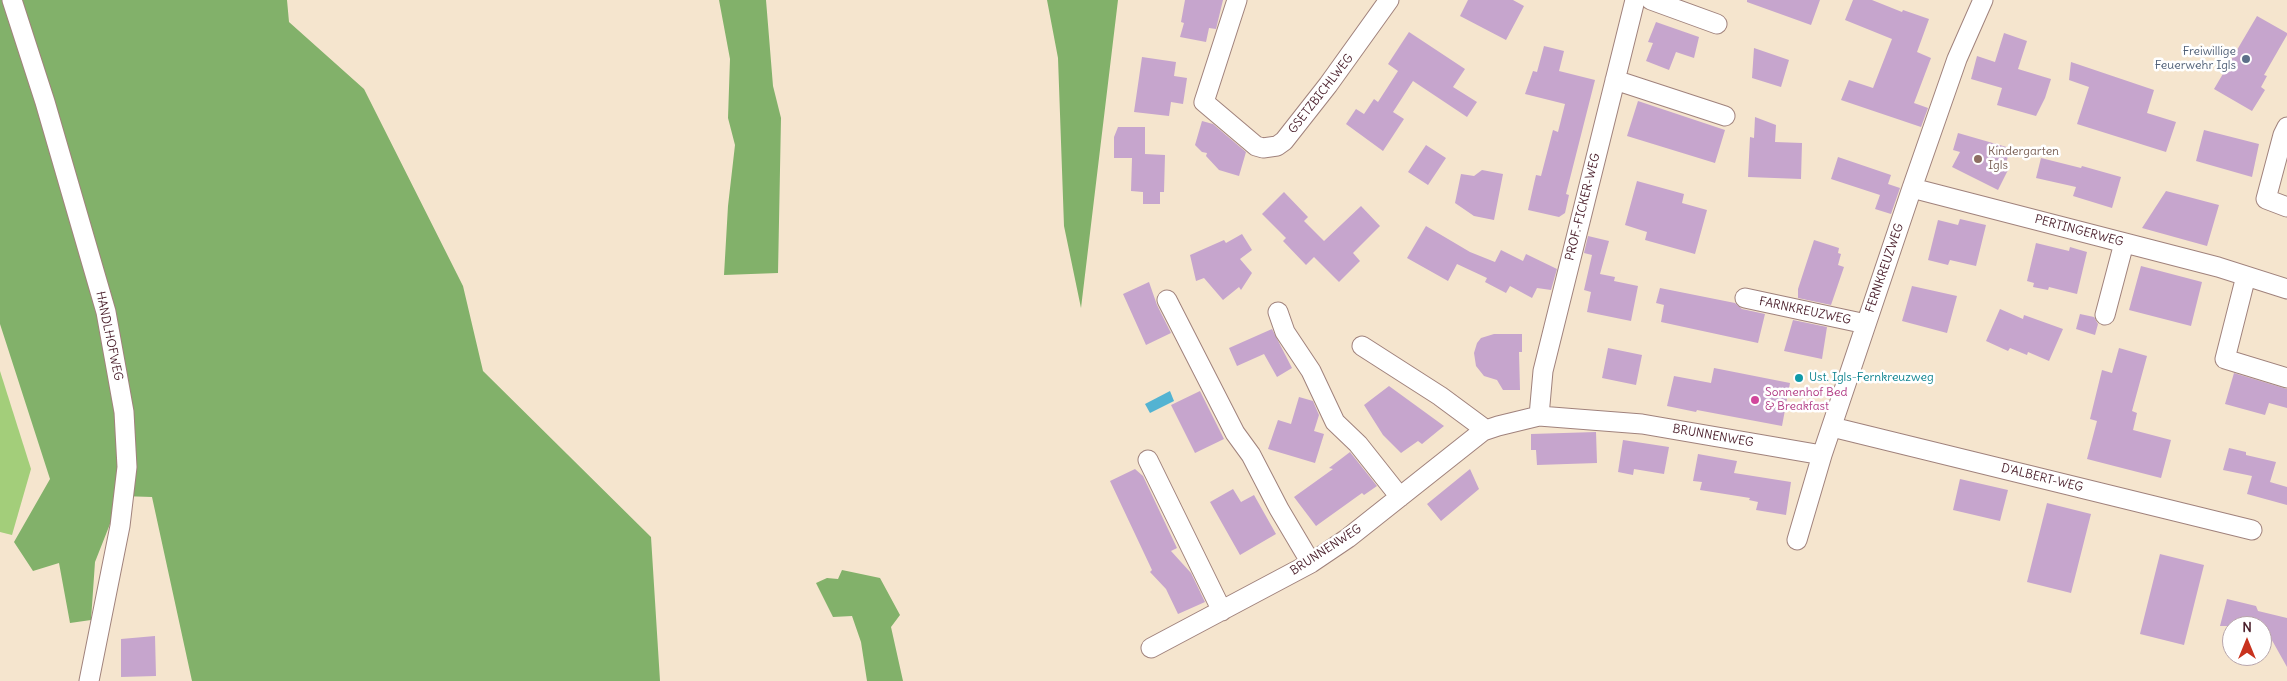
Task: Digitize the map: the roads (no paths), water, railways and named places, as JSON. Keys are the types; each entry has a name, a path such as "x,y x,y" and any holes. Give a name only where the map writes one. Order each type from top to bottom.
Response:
{"street":[{"name":"HANDLHOFWEG","path":"12,0 42,93 103,304 124,412 127,455 125,487 116,549 89,681"},
{"name":"GSETZBICHLWEG","path":"1237,0 1204,102 1256,146 1270,148 1284,141 1290,134 1344,64 1389,0"},
{"name":"PROF.-FICKER-WEG","path":"1539,416 1543,370 1635,0"},
{"path":"1651,0 1717,24"},
{"name":"FERNKREUZWEG","path":"1797,540 1822,455 1912,188 1957,59 1983,0"},
{"path":"1615,80 1725,116"},
{"path":"2287,127 2282,135 2266,199 2287,207"},
{"name":"PERTINGERWEG","path":"1912,188 2124,243 2287,289"},
{"path":"2105,315 2124,243"},
{"path":"2246,276 2225,359 2287,378"},
{"name":"FARNKREUZWEG","path":"1744,298 1866,324"},
{"path":"1167,300 1235,433 1250,455 1311,563"},
{"path":"1278,312 1285,332 1311,371 1335,422 1358,444 1400,497"},
{"path":"1362,346 1440,396 1486,430"},
{"name":"BRUNNENWEG","path":"1151,648 1311,563 1348,538 1486,430 1539,416 1642,424 1822,455"},
{"name":"D'ALBERT-WEG","path":"1832,427 2252,530"},
{"path":"1148,460 1222,611"}],"water":[{"path":"1170,391 1174,401 1150,413 1145,404"}],"place":[{"name":"Freiwillige Feuerwehr Igls","path":"2246,59"},
{"name":"Kindergarten Igls","path":"1978,159"},
{"name":"Ust. Igls-Fernkreuzweg","path":"1799,378"},
{"name":"Sonnenhof Bed & Breakfast","path":"1755,400"}]}
